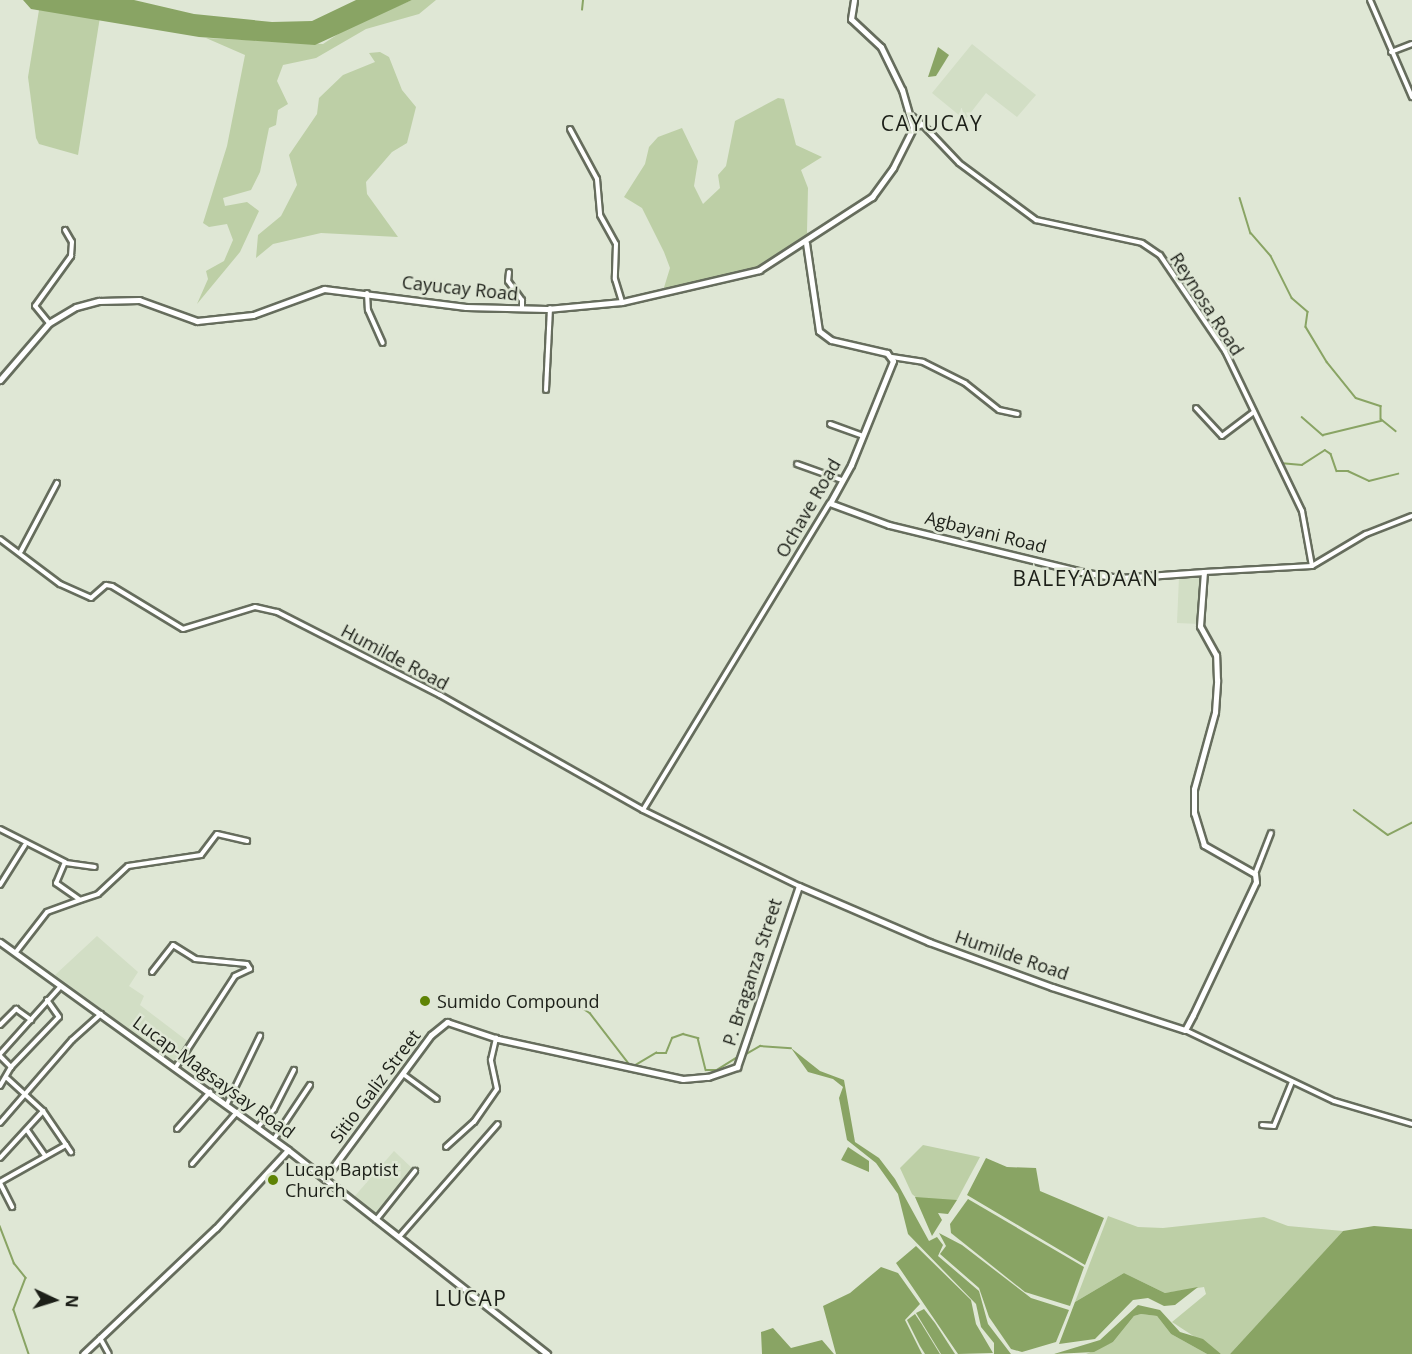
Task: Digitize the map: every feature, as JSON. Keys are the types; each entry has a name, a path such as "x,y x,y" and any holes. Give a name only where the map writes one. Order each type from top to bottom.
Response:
{"street":[{"path":"854,0 851,19 881,47 897,78 912,116 913,128 923,125"},
{"path":"1370,0 1412,97"},
{"path":"1391,52 1412,45"},
{"name":"Reynosa Road","path":"912,116 959,163 1036,220 1130,240 1155,250 1221,343 1306,519 1312,566"},
{"name":"Cayucay Road","path":"0,381 49,323 76,307 107,301 139,300 182,318 206,320 253,315 318,289 522,310 622,302 741,277 806,243 872,197 893,168 913,128"},
{"path":"570,129 586,151 598,182 600,215 616,244 615,279 622,302"},
{"path":"49,323 34,306 71,256 72,242 65,230"},
{"path":"806,243 819,332 831,340 892,357 923,362 966,384 999,410 1018,414"},
{"path":"509,272 508,281 522,300 522,310"},
{"path":"367,293 368,310 382,343"},
{"path":"546,390 550,308"},
{"name":"Ochave Road","path":"643,810 843,480 863,437 892,357"},
{"path":"1196,408 1222,436 1254,412"},
{"path":"830,424 863,437"},
{"path":"796,464 843,480"},
{"path":"0,539 21,551 57,483"},
{"name":"Agbayani Road","path":"830,502 889,525 1082,572 1119,578 1312,566 1361,537 1412,516"},
{"name":"Humilde Road","path":"21,551 60,584 91,598 105,585 112,586 183,629 260,607 277,612 535,748 643,810 799,886 928,942 1185,1030 1292,1082 1372,1115 1412,1124"},
{"path":"1204,572 1200,626 1216,655 1217,680 1215,712 1194,789 1195,819 1208,849 1256,874"},
{"path":"0,829 25,845 66,863 95,867"},
{"path":"1185,1030 1248,904 1271,832"},
{"path":"15,952 46,912 98,894 128,866 201,855 216,834 247,841"},
{"path":"0,885 25,845"},
{"path":"66,863 56,883 80,900"},
{"name":"P. Braganza Street","path":"560,1051 690,1080 735,1068 799,886"},
{"name":"Lucap-Magsaysay Road","path":"0,942 102,1013 274,1139 547,1354"},
{"path":"152,972 173,945 195,959 247,964 250,969 235,976 176,1067"},
{"path":"11,1067 0,1055 47,1000 62,986"},
{"path":"0,1086 7,1078 11,1067 59,1017 47,1000"},
{"path":"0,1025 16,1009 31,1020"},
{"path":"0,1123 72,1040 102,1013"},
{"name":"Sitio Galiz Street","path":"325,1178 431,1035 447,1022 496,1038 560,1051"},
{"path":"227,1104 260,1036"},
{"path":"446,1147 474,1122 497,1089 491,1060 496,1038"},
{"path":"258,1127 274,1109 294,1070"},
{"path":"403,1074 437,1099"},
{"path":"7,1078 43,1111 71,1152"},
{"path":"1262,1125 1274,1126 1292,1082"},
{"path":"274,1139 310,1085"},
{"path":"177,1129 210,1092"},
{"path":"0,1158 43,1111"},
{"path":"192,1164 237,1112"},
{"path":"399,1237 498,1124"},
{"path":"27,1130 45,1156"},
{"path":"12,1207 0,1183 66,1145"},
{"path":"83,1354 216,1228 288,1150"},
{"path":"376,1220 414,1171"},
{"path":"0,1198 5,1192"},
{"path":"100,1338 109,1354"}],"shaded area":[{"path":"23,0 134,0 194,14 272,22 312,21 356,0 412,0 315,45 199,37 31,9"},
{"path":"412,0 436,0 419,14 366,29 316,58 283,65 277,81 288,104 278,110 276,125 269,128 260,172 251,190 223,198 225,206 247,202 259,211 240,252 197,304 208,279 206,271 224,261 233,240 227,224 209,227 203,223 227,146 245,55 206,38 323,44 350,26"},
{"path":"39,10 100,17 78,155 39,144 36,138 28,77"},
{"path":"972,44 1036,95 1017,117 986,93 965,120 932,93"},
{"path":"938,47 949,55 936,76 928,77"},
{"path":"380,52 389,57 402,90 416,107 407,143 392,152 366,182 367,194 398,237 321,233 273,244 256,258 258,235 281,216 297,185 289,155 317,114 319,98 343,75 375,62 369,53"},
{"path":"778,98 784,99 796,145 822,157 801,170 808,188 807,232 811,241 756,274 662,294 670,268 664,252 642,208 624,197 645,164 649,147 658,137 682,128 698,161 694,186 703,204 720,188 718,175 726,166 735,121"},
{"path":"1205,575 1199,624 1177,623 1179,577"},
{"path":"97,936 138,972 129,986 144,996 140,1005 190,1043 177,1064 55,975"},
{"path":"791,1048 820,1071 844,1080 855,1142 879,1158 895,1179 929,1241 937,1237 943,1245 938,1256 979,1291 988,1324 1011,1354 994,1354 994,1343 981,1327 976,1304 908,1234 898,1194 876,1163 847,1140 839,1098 843,1087 833,1079 808,1072"},
{"path":"923,1145 980,1157 957,1200 919,1200 912,1194 900,1168"},
{"path":"848,1147 869,1161 869,1172 841,1160"},
{"path":"394,1151 414,1170 378,1217 354,1197"},
{"path":"986,1158 1007,1167 1036,1168 1040,1191 1104,1218 1085,1265 967,1195"},
{"path":"915,1197 957,1200 948,1214 938,1213 942,1220 932,1236"},
{"path":"968,1199 1084,1267 1070,1306 1025,1292 951,1233 950,1224"},
{"path":"1108,1216 1138,1227 1163,1228 1264,1217 1288,1226 1343,1231 1230,1354 1221,1354 1172,1322 1206,1294 1204,1287 1165,1293 1124,1273 1075,1302"},
{"path":"1374,1226 1412,1229 1412,1354 1230,1354 1343,1231"},
{"path":"939,1233 962,1245 1031,1298 1069,1310 1056,1342 1022,1352 1011,1349 989,1317 979,1288 940,1254 946,1246"},
{"path":"916,1246 971,1300 976,1324 993,1353 958,1354 896,1263"},
{"path":"881,1267 898,1273 920,1304 905,1320 922,1354 836,1354 823,1306 850,1293"},
{"path":"1124,1273 1165,1293 1198,1287 1175,1305 1164,1306 1148,1298 1133,1300 1095,1339 1059,1344 1075,1302"},
{"path":"1138,1305 1160,1310 1180,1332 1203,1339 1221,1354 1207,1354 1171,1334 1157,1316 1141,1314 1134,1316 1113,1342 1094,1352 1054,1354 1100,1340"},
{"path":"924,1309 955,1354 941,1354 916,1313"},
{"path":"915,1314 940,1354 925,1354 920,1346 907,1320"},
{"path":"1141,1314 1157,1316 1171,1334 1207,1354 1086,1354 1113,1342 1134,1316"},
{"path":"773,1328 791,1348 822,1340 834,1354 762,1354 761,1332"}],"waterway":[{"path":"582,10 583,0"},
{"path":"1240,198 1251,233 1271,256 1292,298 1308,312 1306,327 1327,362 1356,398 1381,406 1381,419 1396,431"},
{"path":"1302,417 1323,435 1381,421"},
{"path":"1280,463 1302,465 1325,450 1331,454 1337,471 1348,471 1369,481 1398,474"},
{"path":"1354,810 1388,835 1412,823"},
{"path":"576,1004 590,1013 630,1065"},
{"path":"634,1066 656,1053 666,1053 672,1038 683,1034 698,1038 706,1070 717,1070 738,1057"},
{"path":"743,1056 760,1046 791,1048"},
{"path":"0,1226 14,1263 26,1278 14,1310 29,1354"}],"place":[{"name":"Sumido Compound","path":"425,1001"},
{"name":"Lucap Baptist Church","path":"273,1180"}],"district":[{"name":"CAYUCAY","path":"932,123"},
{"name":"BALEYADAAN","path":"1086,578"},
{"name":"LUCAP","path":"471,1298"}]}
